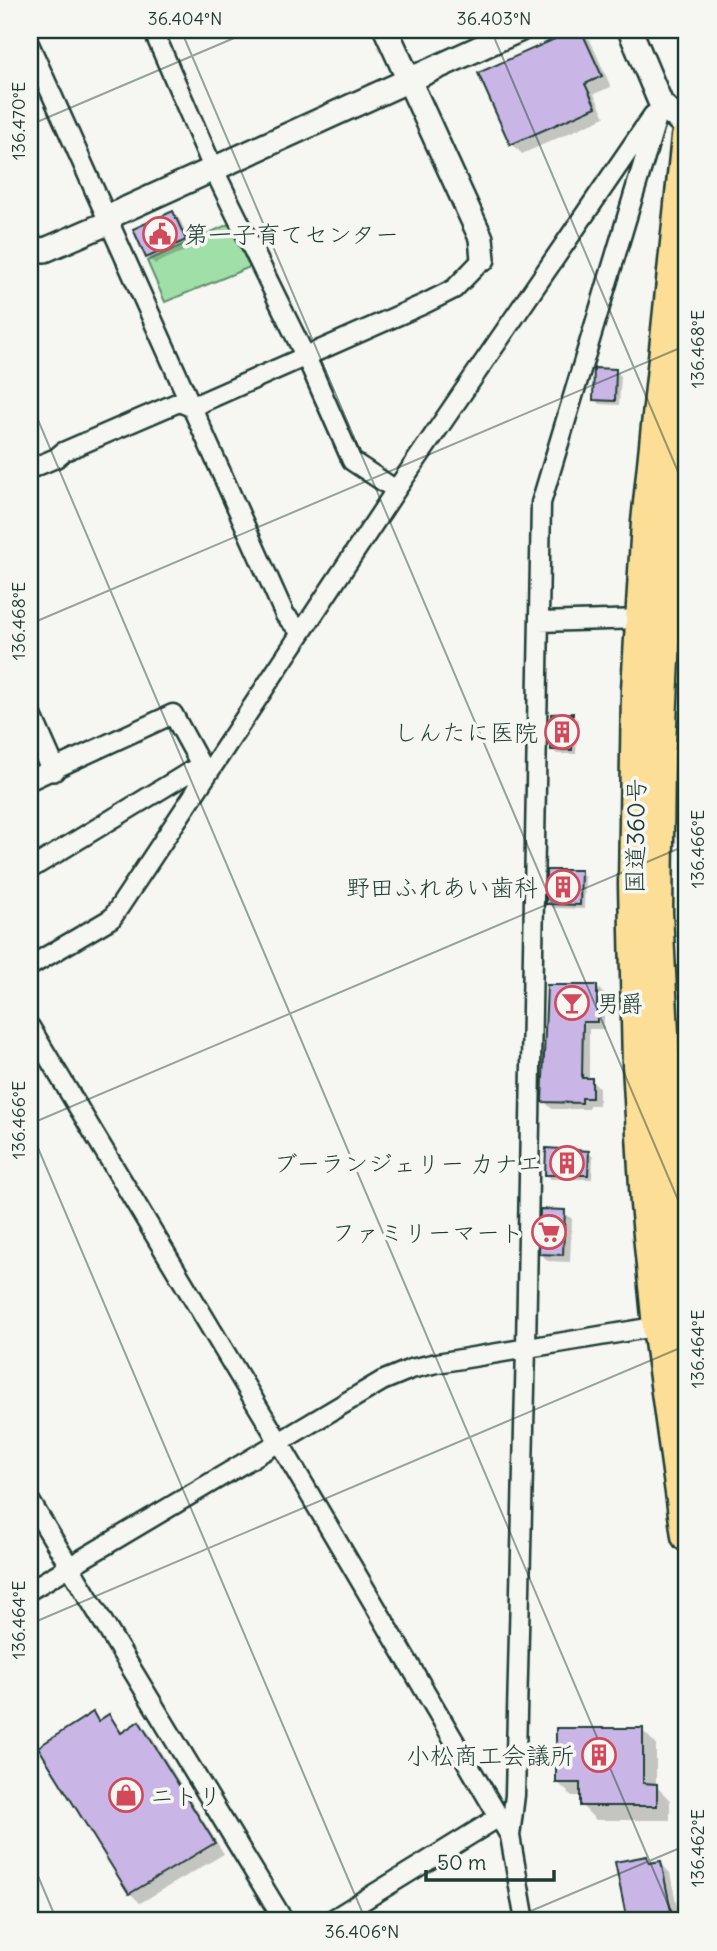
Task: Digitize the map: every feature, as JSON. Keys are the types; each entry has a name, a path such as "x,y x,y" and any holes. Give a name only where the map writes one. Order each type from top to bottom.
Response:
{"highway":[{"name":"国道360号","path":"665,617 647,522 680,275 687,136"},
{"name":"国道360号","path":"687,380 665,617 637,689 634,885 638,1065 646,1204 679,1331 687,1536"}],"street":[{"path":"153,30 213,168 306,356 352,461 396,490"},
{"path":"30,469 179,402 191,407 454,289 483,259 481,238 386,30"},
{"path":"30,248 46,250 213,168 519,30"},
{"path":"630,30 661,104 687,127"},
{"path":"30,46 285,615 301,632"},
{"path":"30,966 112,918 396,490 661,104"},
{"path":"525,1921 510,1836 515,1795 527,1347 541,503 661,104"},
{"path":"539,622 665,617"},
{"path":"30,780 173,714 201,765 195,795"},
{"path":"30,717 53,769"},
{"path":"30,869 201,765"},
{"path":"30,1027 279,1442 510,1836"},
{"path":"30,1590 382,1381 411,1369 527,1347 679,1331"},
{"path":"30,1501 284,1921"},
{"path":"330,1921 499,1817"}],"green space":[{"path":"231,223 250,267 165,302 147,261"}],"building":[{"path":"575,30 581,30 602,76 585,84 596,107 510,145 478,73"},
{"name":"第一子育てセンター","path":"173,211 186,240 146,258 133,229"},
{"path":"594,368 616,369 615,401 593,400"},
{"name":"しんたに医院","path":"573,713 572,750 551,750 551,714"},
{"name":"野田ふれあい歯科","path":"546,870 581,870 580,905 546,904"},
{"path":"547,985 597,985 597,1022 583,1022 582,1078 592,1078 592,1098 582,1098 582,1103 542,1102"},
{"name":"ブーランジェリー カナエ","path":"546,1148 589,1151 588,1175 545,1175"},
{"name":"ファミリーマート","path":"540,1209 565,1210 563,1255 539,1254"},
{"name":"ニトリ","path":"93,1712 98,1721 109,1714 121,1733 139,1721 215,1843 129,1894 38,1747"},
{"name":"小松商工会議所","path":"556,1728 643,1728 643,1783 657,1784 657,1806 580,1806 580,1783 556,1783"},
{"path":"647,1856 649,1863 661,1861 673,1921 627,1921 615,1862"}],"place":[{"name":"第一子育てセンター","path":"160,234"},
{"name":"しんたに医院","path":"562,732"},
{"name":"野田ふれあい歯科","path":"563,887"},
{"name":"男爵","path":"572,1003"},
{"name":"ブーランジェリー カナエ","path":"567,1163"},
{"name":"ファミリーマート","path":"549,1232"},
{"name":"小松商工会議所","path":"599,1755"},
{"name":"ニトリ","path":"126,1795"}]}
